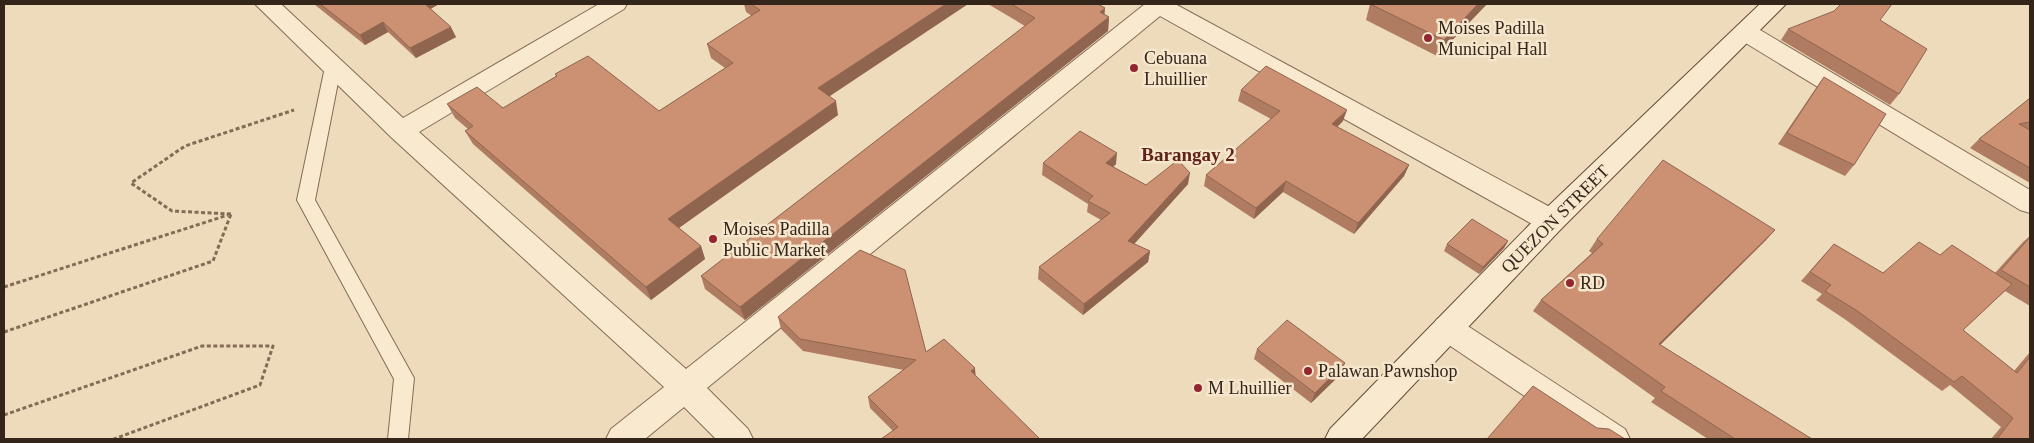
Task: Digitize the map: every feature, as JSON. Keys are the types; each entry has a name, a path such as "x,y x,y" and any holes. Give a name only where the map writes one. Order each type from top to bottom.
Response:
{"street":[{"path":"267,4 401,131 686,388 737,439"},
{"path":"401,131 616,4"},
{"path":"622,439 1159,4 1551,221"},
{"name":"QUEZON STREET","path":"1341,439 1551,221 1747,33 1774,4"},
{"path":"1747,33 2030,203"},
{"path":"1447,328 1614,439"}],"lane":[{"path":"333,67 306,200 404,378 398,439"}],"path":[{"path":"232,214 172,211 131,183 185,146 326,99"},
{"path":"4,287 232,214"},
{"path":"4,332 213,261 232,214"},
{"path":"4,415 202,346 273,346 260,384 114,439"}],"building":[{"path":"320,4 425,4 451,27 410,48 383,22 360,35"},
{"path":"751,4 946,4 818,88 836,101 668,219 701,246 646,287 465,131 473,126 447,104 477,87 503,108 557,76 555,74 588,56 659,111 733,63 707,44 760,10"},
{"path":"1011,4 1098,4 1105,8 1100,12 1109,17 740,307 701,276 1035,18"},
{"path":"1370,4 1478,4 1444,40"},
{"path":"1841,4 1892,4 1880,20 1927,49 1899,94 1788,29 1834,11"},
{"path":"1266,66 1347,110 1332,124 1409,165 1358,223 1286,181 1256,208 1206,175 1280,111 1241,90"},
{"path":"1824,77 1886,114 1854,165 1787,133"},
{"path":"2030,98 2030,122 2019,124 2030,130 2030,168 1979,139"},
{"path":"1080,131 1117,153 1106,163 1146,185 1178,160 1190,173 1128,241 1150,251 1084,304 1039,267 1110,213 1088,201 1093,196 1043,163"},
{"path":"1663,160 1775,230 1659,344 1812,439 1735,439 1661,391 1665,387 1541,300 1603,244 1597,239"},
{"path":"1472,219 1508,241 1483,267 1447,244"},
{"path":"2030,237 2030,287 2001,270"},
{"path":"1919,242 1940,255 1952,245 2012,284 1963,330 2017,373 2030,357 2030,439 1997,439 2013,418 1962,376 1954,382 1856,310 1825,291 1831,285 1810,272 1834,244 1883,273"},
{"path":"860,250 905,270 926,352 944,339 975,368 971,371 1040,439 881,439 898,427 868,397 916,360 800,339 778,317"},
{"path":"1287,320 1345,363 1315,393 1257,349"},
{"path":"1533,386 1597,428 1609,429 1625,439 1487,439"}],"place":[{"name":"Moises Padilla Municipal Hall","path":"1428,38"},
{"name":"Cebuana Lhuillier","path":"1134,68"},
{"name":"Moises Padilla Public Market","path":"713,239"},
{"name":"RD","path":"1570,283"},
{"name":"Palawan Pawnshop","path":"1308,371"},
{"name":"M Lhuillier","path":"1198,388"}],"district":[{"name":"Barangay 2","path":"1188,154"}]}
